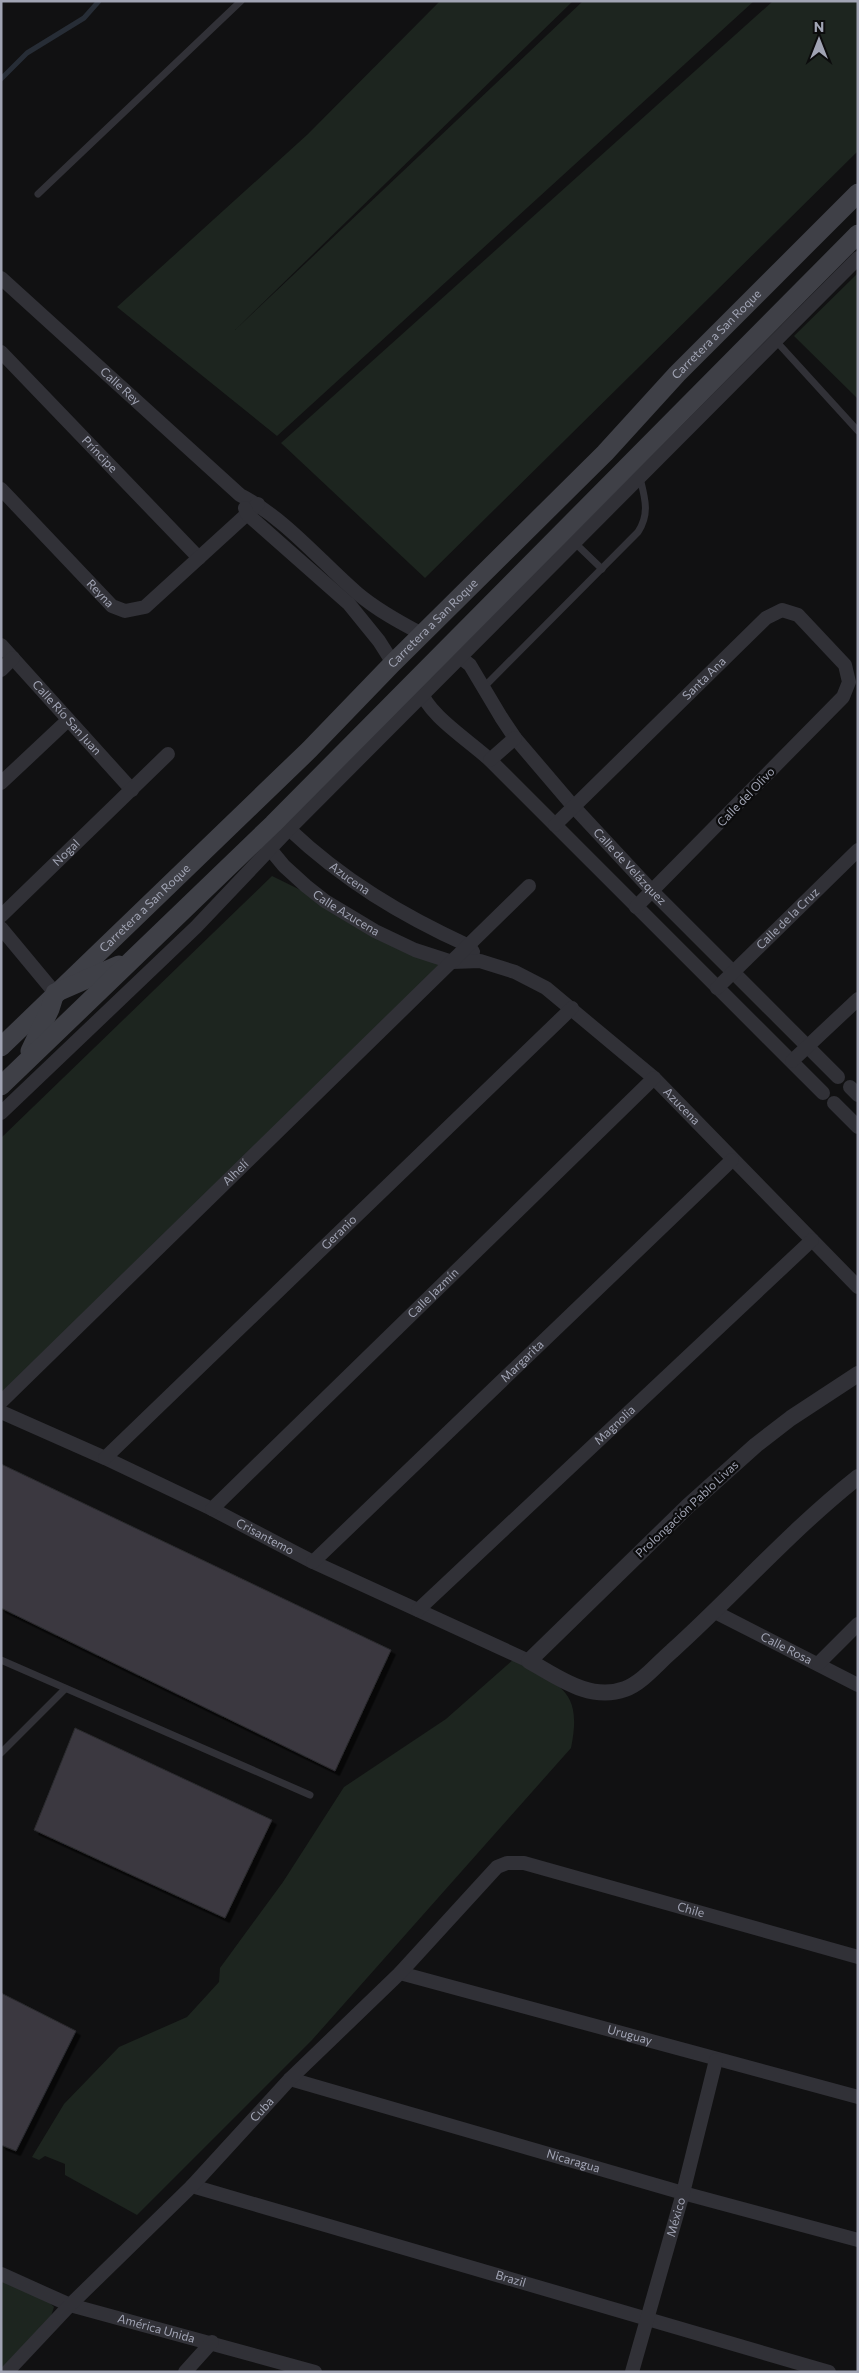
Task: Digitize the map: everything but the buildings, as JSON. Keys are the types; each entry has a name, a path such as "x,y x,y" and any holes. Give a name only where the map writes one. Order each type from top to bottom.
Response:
{"main road":[{"name":"Carretera a San Roque","path":"1,1047 309,750 393,663 604,453 677,374 858,193"},
{"name":"Carretera a San Roque","path":"1,1086 137,955 272,832 424,666 858,234"},
{"path":"353,706 390,681 424,666 427,647 468,589"},
{"path":"192,864 233,837 272,832 277,793 309,750"},
{"path":"19,1070 43,1026 55,993 107,972 137,955"}],"street":[{"path":"1,1113 196,927 272,832 422,697 858,258"},
{"name":"Calle Rey","path":"1,278 240,495 258,504 358,593 385,614 422,634"},
{"name":"Príncipe","path":"1,352 199,558"},
{"name":"Reyna","path":"1,489 112,606 118,609 131,610 145,607 258,504"},
{"name":"Calle Rey","path":"240,495 247,514 349,604 371,630 393,663"},
{"path":"349,604 358,593"},
{"name":"Santa Ana","path":"555,825 766,618 775,612 790,611 798,614 844,664 849,682"},
{"name":"Calle Río San Juan","path":"1,645 132,790"},
{"path":"424,666 460,657"},
{"name":"Calle de Velázquez","path":"460,657 470,665 500,717 515,738 573,806 653,892 838,1077"},
{"path":"1,670 14,658"},
{"name":"Calle de Velázquez","path":"424,666 422,697 432,711 490,760 823,1093"},
{"name":"Calle del Olivo","path":"636,907 653,892 844,697 849,682"},
{"path":"1,784 68,720"},
{"path":"490,760 515,738"},
{"name":"Nogal","path":"1,916 168,754"},
{"name":"Azucena","path":"272,832 390,906 469,946 480,961"},
{"name":"Calle Azucena","path":"272,832 284,866 325,901 375,931 415,950 452,962"},
{"name":"Calle de la Cruz","path":"718,988 858,850"},
{"name":"Alhelí","path":"1,1402 529,886"},
{"path":"1,928 55,993"},
{"name":"Azucena","path":"452,962 480,961 515,972 546,988 572,1008 654,1078 732,1160 858,1286"},
{"path":"792,1061 858,999"},
{"name":"Geranio","path":"105,1458 572,1008"},
{"name":"Calle Jazmín","path":"212,1509 654,1078"},
{"path":"834,1103 858,1127"},
{"name":"Margarita","path":"313,1562 732,1160"},
{"name":"Magnolia","path":"418,1610 812,1240"},
{"name":"Prolongación Pablo Livas","path":"529,1662 688,1506 750,1451 790,1418 858,1374"},
{"name":"Crisantemo","path":"1,1412 105,1458 212,1509 313,1562 529,1662"},
{"path":"529,1662 582,1690 617,1691 634,1684 715,1612 789,1535 858,1476"},
{"name":"Calle Rosa","path":"715,1612 858,1685"},
{"path":"818,1664 858,1624"},
{"name":"Cuba","path":"7,2372 70,2305 192,2186 290,2079 400,1973 489,1873 507,1863 524,1863"},
{"name":"Chile","path":"524,1863 858,1957"},
{"name":"Uruguay","path":"400,1973 858,2097"},
{"name":"México","path":"632,2372 645,2319 683,2193 716,2060"},
{"name":"Nicaragua","path":"290,2079 683,2193 858,2240"},
{"name":"Brazil","path":"192,2186 829,2372"},
{"name":"América Unida","path":"1,2274 70,2305 212,2342 315,2372"},
{"path":"185,2372 212,2342"}],"lane":[{"path":"38,194 241,1"},
{"path":"776,341 858,431"},
{"path":"484,687 638,532 645,522 646,502 640,478"},
{"path":"575,543 602,568"},
{"path":"1,1660 310,1795"},
{"path":"1,1753 65,1689"}],"shaded area":[{"path":"440,1 573,1 235,330 583,1 754,1 277,436 117,307 308,134"},
{"path":"773,1 858,1 858,151 425,578 281,443"},
{"path":"858,273 858,399 794,336"},
{"path":"272,876 447,962 1,1402 1,1138"},
{"path":"515,1658 556,1684 570,1701 574,1713 571,1748 312,2040 137,2215 65,2175 65,2164 45,2156 39,2160 32,2157 64,2104 119,2047 187,2017 219,1982 220,1968 283,1882 344,1787 446,1719"},
{"path":"1,2268 27,2281 54,2307 48,2325 1,2371"}],"waterway":[{"path":"1,79 27,53 84,18 99,1"}]}
